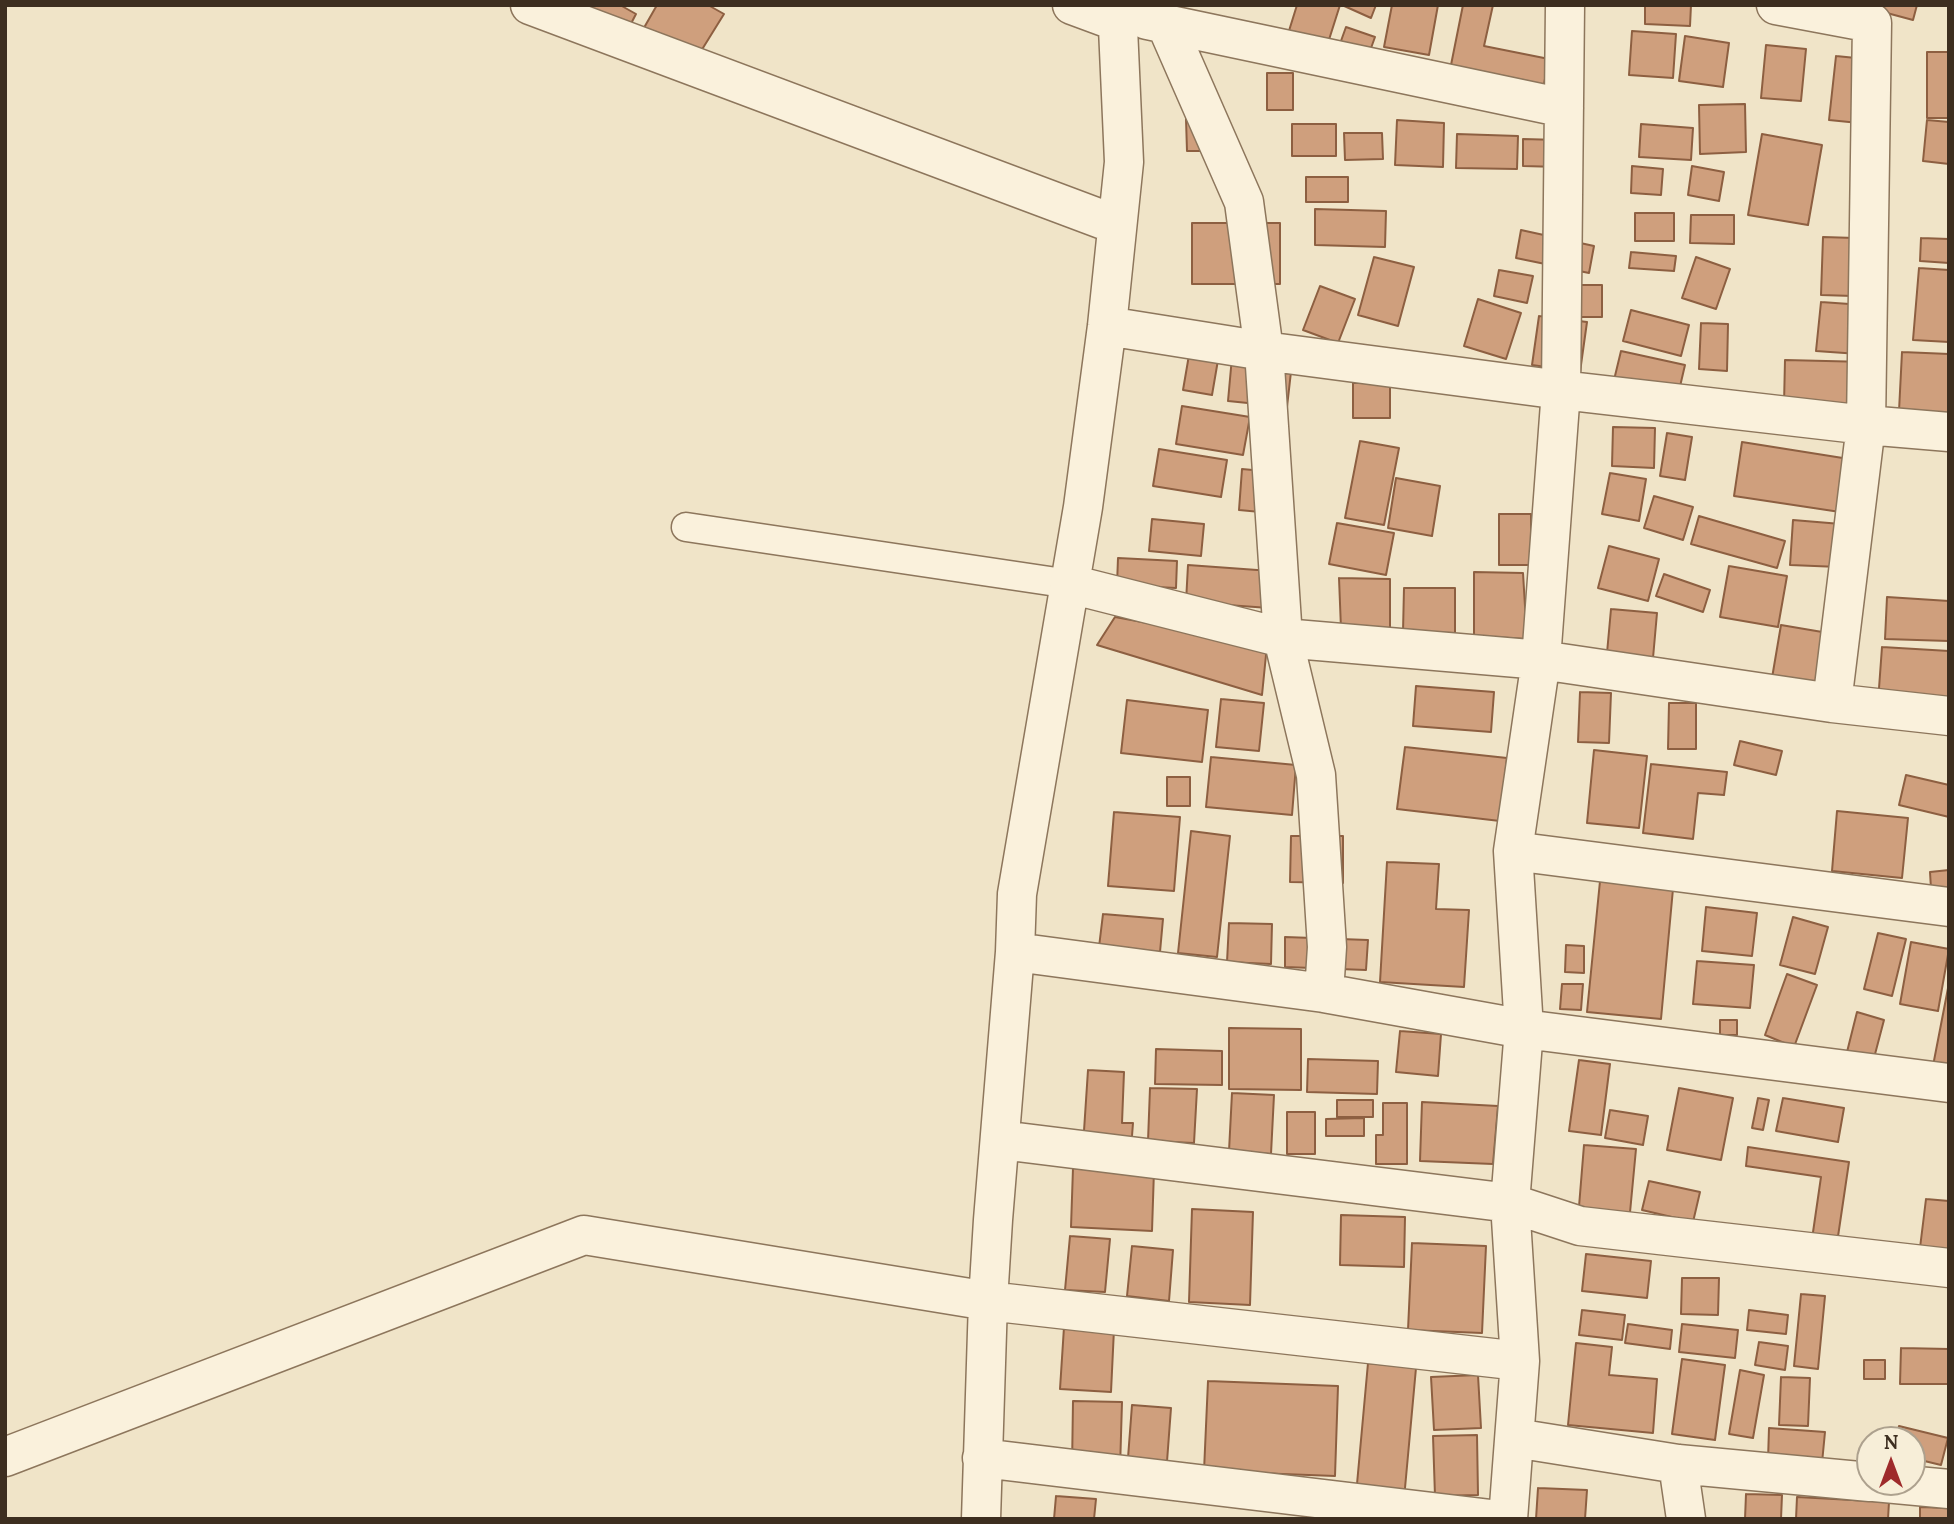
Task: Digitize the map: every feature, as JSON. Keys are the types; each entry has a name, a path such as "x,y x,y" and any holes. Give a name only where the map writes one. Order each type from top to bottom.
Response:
{"street":[{"path":"530,5 1117,225"},
{"path":"1072,5 1564,108"},
{"path":"1508,1519 1520,1361 1510,1203 1524,1029 1513,851 1541,660 1561,390 1565,5"},
{"path":"1776,5 1872,23 1866,425 1832,703"},
{"path":"981,1519 988,1301 1015,952 1017,894 1083,507 1107,326 1124,162 1118,13"},
{"path":"1166,24 1244,202 1264,351 1283,638 1316,775 1327,947 1324,993"},
{"path":"1107,326 1264,351 1561,390 1949,432"},
{"path":"1070,584 1283,638 1541,660 1832,703 1949,716"},
{"path":"1513,851 1949,907"},
{"path":"1015,952 1324,993 1524,1029 1949,1083"},
{"path":"1001,1140 1510,1203 1580,1226 1949,1268"},
{"path":"5,1457 584,1235 988,1301 1520,1361"},
{"path":"1515,1438 1678,1464 1856,1481"},
{"path":"982,1458 1491,1519"},
{"path":"1678,1464 1686,1519"},
{"path":"1926,1487 1949,1489"}],"lane":[{"path":"686,527 1070,584"}],"building":[{"path":"581,5 620,5 636,14 623,39"},
{"path":"657,5 708,5 724,14 693,64 641,33"},
{"path":"1297,5 1340,5 1327,46 1288,34"},
{"path":"1342,5 1376,5 1371,18"},
{"path":"1392,5 1438,5 1429,55 1384,47"},
{"path":"1463,5 1493,5 1484,46 1549,59 1542,94 1449,75"},
{"path":"1645,5 1691,5 1690,26 1645,24"},
{"path":"1857,5 1917,5 1913,20"},
{"path":"1346,27 1375,37 1366,62 1337,52"},
{"path":"1632,31 1676,34 1673,78 1629,75"},
{"path":"1685,36 1729,43 1723,87 1679,81"},
{"path":"1766,45 1806,49 1801,101 1761,98"},
{"path":"1927,52 1949,52 1949,118 1927,118"},
{"path":"1836,56 1866,59 1859,123 1829,120"},
{"path":"1267,73 1293,73 1293,110 1267,110"},
{"path":"1745,104 1746,152 1700,154 1699,105"},
{"path":"1186,119 1218,119 1219,151 1187,151"},
{"path":"1397,120 1444,123 1443,167 1395,165"},
{"path":"1927,120 1949,122 1949,164 1923,161"},
{"path":"1292,124 1336,124 1336,156 1292,156"},
{"path":"1641,124 1693,128 1691,160 1639,157"},
{"path":"1344,133 1382,133 1383,159 1345,160"},
{"path":"1457,134 1518,136 1517,169 1456,168"},
{"path":"1762,134 1822,145 1808,225 1748,215"},
{"path":"1523,139 1559,140 1559,167 1523,166"},
{"path":"1632,166 1663,169 1661,195 1631,193"},
{"path":"1692,166 1724,172 1719,201 1688,195"},
{"path":"1306,177 1348,177 1348,202 1306,202"},
{"path":"1315,209 1386,211 1385,247 1315,245"},
{"path":"1635,213 1674,213 1674,241 1635,241"},
{"path":"1691,215 1734,215 1734,244 1690,243"},
{"path":"1192,223 1280,223 1280,284 1192,284"},
{"path":"1521,230 1594,246 1589,273 1516,258"},
{"path":"1823,237 1855,238 1853,296 1821,295"},
{"path":"1921,238 1949,239 1949,263 1920,261"},
{"path":"1631,252 1676,256 1674,271 1629,268"},
{"path":"1374,257 1414,267 1398,326 1358,315"},
{"path":"1696,257 1730,269 1716,309 1682,298"},
{"path":"1919,268 1949,270 1949,342 1913,340"},
{"path":"1499,270 1533,276 1527,303 1494,296"},
{"path":"1581,285 1602,285 1602,317 1581,317"},
{"path":"1320,286 1355,299 1338,343 1303,330"},
{"path":"1478,299 1521,313 1506,359 1464,346"},
{"path":"1821,302 1878,306 1873,355 1816,351"},
{"path":"1631,310 1689,325 1681,356 1623,341"},
{"path":"1539,316 1587,322 1580,372 1532,365"},
{"path":"1701,323 1728,324 1727,371 1699,369"},
{"path":"1621,351 1685,365 1678,395 1614,380"},
{"path":"1902,352 1949,354 1949,413 1899,411"},
{"path":"1189,355 1218,360 1212,395 1183,390"},
{"path":"1232,357 1292,363 1287,407 1228,401"},
{"path":"1785,360 1867,362 1866,404 1784,404"},
{"path":"1353,383 1390,383 1390,418 1353,418"},
{"path":"1182,406 1250,417 1243,455 1176,444"},
{"path":"1613,427 1655,428 1654,468 1612,466"},
{"path":"1667,433 1692,437 1685,480 1660,476"},
{"path":"1360,441 1399,448 1384,525 1345,518"},
{"path":"1742,442 1849,459 1840,512 1734,496"},
{"path":"1159,449 1227,460 1221,497 1153,486"},
{"path":"1242,469 1285,473 1282,514 1239,510"},
{"path":"1610,473 1646,479 1639,521 1602,514"},
{"path":"1396,478 1440,486 1432,536 1388,528"},
{"path":"1654,496 1693,507 1683,540 1644,528"},
{"path":"1499,514 1531,514 1531,565 1499,565"},
{"path":"1699,516 1785,541 1777,568 1691,544"},
{"path":"1152,519 1204,524 1201,556 1149,551"},
{"path":"1793,520 1841,524 1839,567 1790,565"},
{"path":"1337,523 1394,533 1386,575 1329,564"},
{"path":"1609,546 1659,559 1648,601 1598,588"},
{"path":"1118,558 1177,561 1176,588 1117,585"},
{"path":"1188,565 1271,571 1269,608 1186,602"},
{"path":"1729,566 1787,576 1778,627 1720,617"},
{"path":"1474,572 1523,573 1527,639 1474,636"},
{"path":"1664,574 1710,590 1703,612 1656,596"},
{"path":"1339,578 1390,579 1390,631 1341,629"},
{"path":"1404,588 1455,588 1455,633 1403,632"},
{"path":"1887,597 1949,601 1949,641 1885,639"},
{"path":"1611,609 1657,613 1653,658 1607,653"},
{"path":"1115,617 1267,645 1262,695 1097,645"},
{"path":"1781,625 1834,634 1825,687 1772,678"},
{"path":"1882,647 1949,651 1949,707 1878,702"},
{"path":"1416,686 1494,692 1491,732 1413,726"},
{"path":"1580,692 1611,693 1609,743 1578,742"},
{"path":"1221,699 1264,703 1259,751 1216,747"},
{"path":"1127,700 1208,710 1202,762 1121,753"},
{"path":"1669,703 1696,703 1696,749 1668,749"},
{"path":"1740,741 1782,751 1776,775 1734,765"},
{"path":"1405,747 1507,758 1500,821 1397,809"},
{"path":"1594,750 1647,756 1639,828 1587,823"},
{"path":"1211,757 1296,765 1292,815 1206,807"},
{"path":"1651,764 1727,772 1724,795 1698,793 1693,839 1643,833"},
{"path":"1906,775 1949,785 1949,817 1899,805"},
{"path":"1167,777 1190,777 1190,806 1167,806"},
{"path":"1837,811 1908,818 1902,878 1832,871"},
{"path":"1114,812 1180,817 1174,891 1108,886"},
{"path":"1191,831 1230,836 1217,957 1178,953"},
{"path":"1291,836 1343,836 1343,883 1290,882"},
{"path":"1387,862 1439,864 1436,909 1469,910 1464,987 1380,982"},
{"path":"1949,870 1949,888 1931,889 1930,872"},
{"path":"1601,871 1674,878 1661,1019 1587,1012"},
{"path":"1706,907 1757,913 1752,956 1702,951"},
{"path":"1103,914 1163,919 1160,952 1099,947"},
{"path":"1793,917 1828,927 1815,974 1780,965"},
{"path":"1229,923 1272,924 1271,964 1227,962"},
{"path":"1878,933 1906,939 1892,996 1864,989"},
{"path":"1285,937 1368,940 1366,970 1285,967"},
{"path":"1911,942 1949,949 1938,1011 1900,1004"},
{"path":"1566,945 1584,946 1584,973 1565,972"},
{"path":"1697,961 1754,965 1750,1008 1693,1004"},
{"path":"1787,974 1817,985 1794,1047 1765,1035"},
{"path":"1949,983 1949,1074 1932,1071"},
{"path":"1562,984 1583,984 1581,1010 1560,1009"},
{"path":"1857,1012 1884,1020 1874,1058 1847,1052"},
{"path":"1720,1020 1737,1020 1737,1035 1720,1035"},
{"path":"1229,1028 1301,1029 1301,1090 1229,1089"},
{"path":"1400,1031 1441,1034 1438,1076 1396,1072"},
{"path":"1156,1049 1222,1051 1222,1085 1155,1084"},
{"path":"1308,1059 1378,1061 1377,1094 1307,1092"},
{"path":"1579,1060 1610,1064 1601,1135 1569,1131"},
{"path":"1088,1070 1124,1072 1122,1123 1133,1123 1131,1149 1083,1146"},
{"path":"1150,1088 1197,1089 1194,1143 1148,1141"},
{"path":"1679,1088 1733,1098 1721,1160 1667,1150"},
{"path":"1232,1093 1274,1095 1271,1154 1229,1151"},
{"path":"1758,1098 1769,1100 1763,1130 1752,1128"},
{"path":"1783,1098 1844,1108 1838,1142 1776,1131"},
{"path":"1337,1100 1373,1100 1373,1117 1337,1117"},
{"path":"1422,1102 1498,1106 1493,1164 1420,1161"},
{"path":"1383,1103 1407,1103 1407,1164 1376,1164 1376,1135 1383,1135"},
{"path":"1610,1110 1648,1116 1643,1145 1605,1138"},
{"path":"1287,1112 1315,1112 1315,1154 1287,1154"},
{"path":"1364,1118 1364,1136 1326,1136 1326,1119"},
{"path":"1584,1145 1636,1149 1629,1223 1578,1219"},
{"path":"1748,1147 1849,1162 1836,1250 1811,1246 1821,1177 1746,1166"},
{"path":"1073,1168 1154,1170 1152,1231 1071,1227"},
{"path":"1649,1181 1700,1192 1693,1222 1642,1210"},
{"path":"1926,1199 1949,1201 1949,1260 1919,1256"},
{"path":"1192,1209 1253,1212 1250,1305 1189,1302"},
{"path":"1341,1215 1405,1217 1404,1267 1340,1265"},
{"path":"1070,1236 1110,1239 1105,1292 1065,1290"},
{"path":"1412,1243 1486,1246 1482,1333 1408,1330"},
{"path":"1132,1246 1173,1250 1169,1301 1127,1296"},
{"path":"1586,1254 1651,1261 1647,1298 1582,1291"},
{"path":"1682,1278 1719,1278 1718,1315 1681,1314"},
{"path":"1801,1294 1825,1296 1818,1369 1794,1366"},
{"path":"1582,1310 1625,1315 1622,1340 1579,1335"},
{"path":"1749,1310 1788,1315 1786,1334 1747,1330"},
{"path":"1628,1324 1672,1330 1670,1349 1625,1343"},
{"path":"1682,1324 1738,1330 1735,1358 1679,1352"},
{"path":"1064,1327 1114,1329 1111,1392 1060,1389"},
{"path":"1759,1342 1788,1346 1785,1370 1755,1365"},
{"path":"1576,1343 1612,1347 1609,1375 1657,1379 1653,1433 1568,1425"},
{"path":"1901,1348 1949,1349 1949,1384 1900,1384"},
{"path":"1682,1359 1725,1365 1715,1440 1672,1434"},
{"path":"1864,1360 1885,1360 1885,1379 1864,1379"},
{"path":"1368,1363 1416,1368 1404,1499 1356,1495"},
{"path":"1740,1370 1764,1375 1753,1438 1729,1434"},
{"path":"1478,1375 1481,1428 1434,1430 1431,1377"},
{"path":"1781,1377 1810,1378 1808,1426 1779,1425"},
{"path":"1208,1381 1338,1386 1335,1476 1204,1471"},
{"path":"1073,1401 1122,1402 1120,1469 1072,1468"},
{"path":"1132,1405 1171,1408 1166,1475 1127,1471"},
{"path":"1769,1428 1825,1432 1822,1463 1768,1460"},
{"path":"1926,1433 1948,1438 1941,1465 1926,1461"},
{"path":"1477,1435 1478,1495 1435,1496 1433,1436"},
{"path":"1538,1488 1587,1490 1585,1519 1536,1519"},
{"path":"1746,1494 1782,1495 1781,1519 1745,1519"},
{"path":"1056,1496 1096,1499 1094,1519 1054,1519"},
{"path":"1797,1497 1889,1502 1888,1519 1796,1519"},
{"path":"1920,1507 1949,1508 1949,1519 1920,1519"}]}
